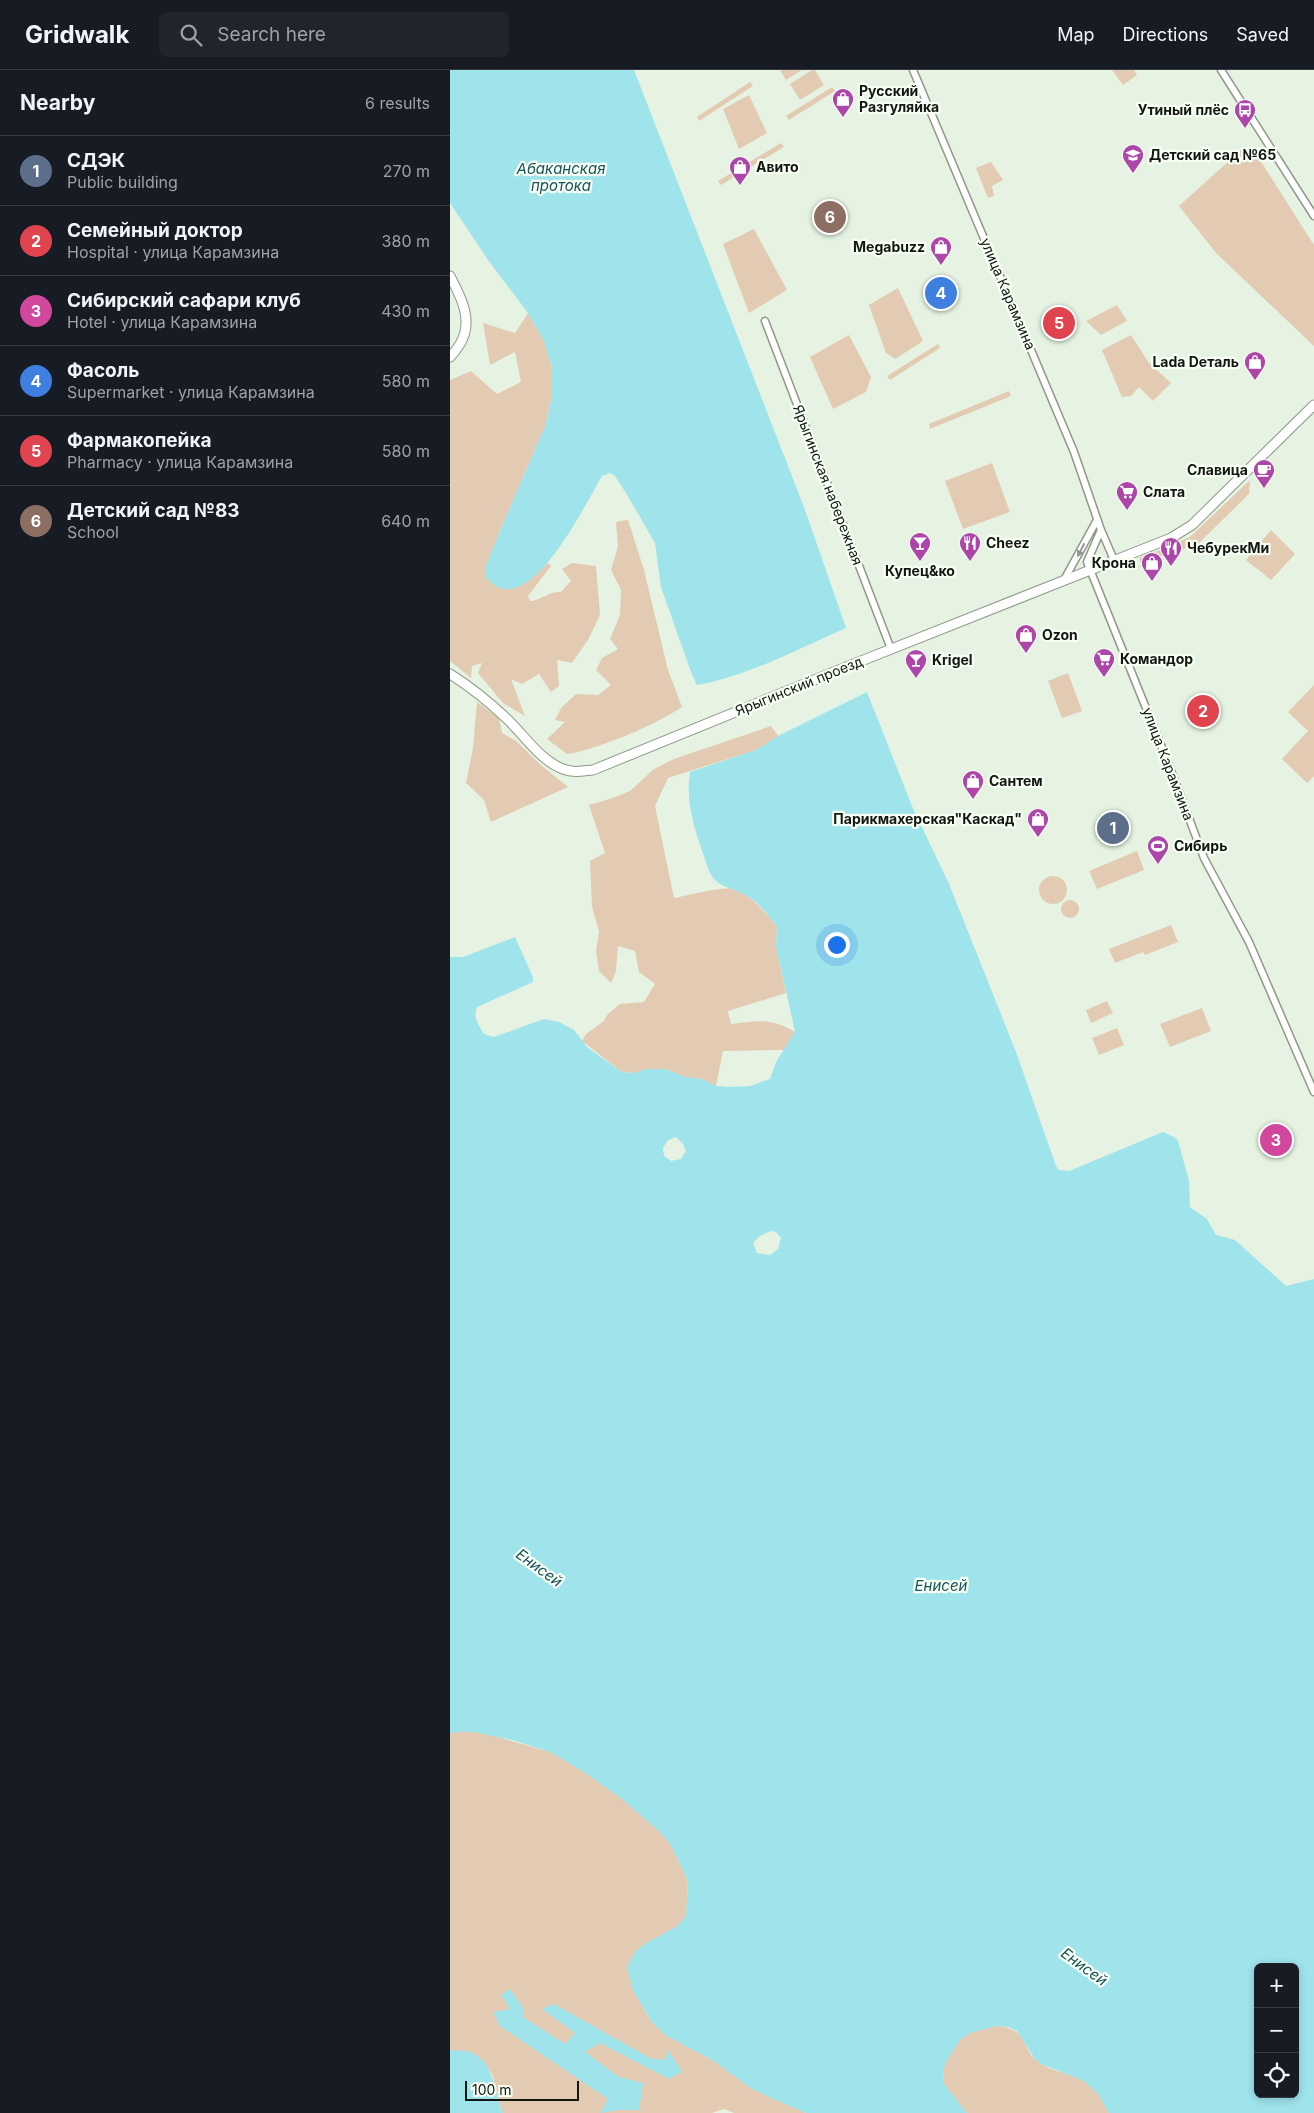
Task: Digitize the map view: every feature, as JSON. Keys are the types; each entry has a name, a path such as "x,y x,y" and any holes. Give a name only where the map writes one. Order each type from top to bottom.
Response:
{"main road":[{"path":"450,276 460,294 467,319 465,336 450,357"},
{"name":"Ярыгинский проезд","path":"450,674 463,682 505,717 547,759 561,768 575,772 593,770 1171,538 1192,525 1314,405"}],"street":[{"name":"улица Карамзина","path":"913,70 1074,452 1097,520 1114,560"},
{"path":"1221,70 1314,216"},
{"name":"Ярыгинская набережная","path":"765,321 892,649"},
{"path":"1064,580 1097,520"},
{"path":"1090,570 1087,559 1101,530"},
{"name":"улица Карамзина","path":"1090,570 1168,760 1204,858 1249,942 1314,1092"}],"shaded area":[{"path":"780,70 802,70 786,80"},
{"path":"815,70 824,85 800,100 790,84"},
{"path":"1112,70 1134,70 1137,75 1123,85"},
{"path":"750,82 753,86 699,121 697,117"},
{"path":"832,87 835,91 789,120 786,116"},
{"path":"749,95 767,133 739,149 723,109"},
{"path":"781,143 784,147 721,185 718,181"},
{"path":"1241,150 1260,160 1314,245 1314,346 1216,253 1179,206"},
{"path":"991,162 1003,180 992,186 994,196 988,198 976,168"},
{"path":"754,229 787,290 749,313 723,244"},
{"path":"898,288 923,341 895,359 886,353 869,305"},
{"path":"1117,305 1127,321 1101,335 1086,321"},
{"path":"528,313 544,341 552,368 552,397 546,424 497,538 505,590 529,579 548,563 551,566 528,596 530,601 534,600 561,592 571,581 562,569 572,563 596,566 600,615 588,640 572,663 557,660 559,686 551,692 539,674 522,684 511,679 525,716 503,703 478,673 482,663 472,666 471,678 450,661 450,380 471,371 497,394 521,382 515,352 490,365 483,323 515,333"},
{"path":"849,335 871,377 866,392 833,409 810,357"},
{"path":"1131,335 1149,363 1171,383 1153,401 1139,387 1131,396 1122,397 1102,350"},
{"path":"938,344 940,348 890,380 887,376"},
{"path":"1009,391 1011,396 930,429 929,424"},
{"path":"992,463 1010,512 963,529 945,481"},
{"path":"1250,480 1249,494 1198,544 1141,563 1139,558 1191,536"},
{"path":"628,520 644,570 668,670 682,707 658,721 626,735 580,752 567,754 547,739 565,722 555,720 561,708 576,694 598,695 611,685 596,670 602,658 618,649 610,639 620,615 621,590 611,570 618,546 616,522"},
{"path":"1271,530 1295,554 1271,580 1246,560"},
{"path":"1068,673 1082,711 1062,718 1048,681"},
{"path":"1314,685 1314,776 1307,783 1282,759 1308,731 1288,712"},
{"path":"477,702 499,718 502,733 516,741 568,787 491,822 484,800 466,783 473,748"},
{"path":"771,726 778,736 756,750 668,778 655,806 674,898 713,890 732,889 751,899 777,926 776,946 786,993 728,1011 731,1024 764,1021 778,1024 795,1032 784,1050 723,1051 716,1086 702,1079 685,1077 665,1069 646,1069 634,1073 622,1072 582,1041 586,1034 604,1021 607,1015 620,1004 644,1002 655,984 639,972 635,951 618,946 616,971 611,983 599,971 596,951 599,932 592,907 590,861 605,853 589,805 630,791 654,769 674,759"},
{"path":"1137,851 1144,870 1097,889 1089,871"},
{"path":"1053,876 1063,880 1067,890 1063,900 1053,904 1043,900 1039,890 1043,880"},
{"path":"1070,900 1076,903 1079,909 1076,915 1070,918 1064,915 1061,909 1064,903"},
{"path":"1171,925 1178,942 1145,955 1143,952 1115,963 1109,949"},
{"path":"1107,1001 1113,1013 1091,1023 1086,1010"},
{"path":"1202,1008 1211,1031 1170,1047 1160,1024"},
{"path":"1117,1028 1124,1045 1099,1055 1092,1038"},
{"path":"455,1732 474,1732 491,1735 550,1752 584,1772 622,1799 660,1832 671,1845 688,1881 686,1916 676,1927 642,2006 651,2021 665,2035 714,2061 752,2089 806,2113 734,2113 724,2109 712,2113 503,2113 492,2074 488,2068 472,2058 450,2050 450,1734"},
{"path":"996,2026 1007,2028 1019,2035 1033,2057 1040,2063 1078,2078 1092,2086 1099,2094 1109,2113 967,2113 944,2084 943,2073 945,2064 960,2040 970,2033"}],"water":[{"name":"Абаканская протока","path":"450,70 634,70 804,507 846,628 754,669 697,685 661,587 655,543 626,493 615,476 610,473 602,476 568,534 535,575 518,587 501,588 485,576 485,568 497,538 546,424 552,397 552,368 544,341 528,313 488,260 450,203"},
{"name":"Енисей","path":"867,692 912,806 949,884 1016,1052 1059,1170 1069,1171 1163,1132 1178,1141 1189,1181 1190,1207 1207,1219 1216,1235 1235,1240 1286,1286 1314,1279 1314,2113 1109,2113 1099,2095 1084,2081 1041,2064 1035,2059 1017,2031 1009,2027 996,2026 970,2033 960,2040 945,2064 943,2073 944,2084 967,2113 806,2113 767,2096 752,2089 714,2061 665,2035 651,2021 633,1990 627,1967 635,1952 646,1943 676,1927 686,1916 688,1881 671,1845 660,1832 622,1799 584,1772 550,1752 512,1740 474,1732 455,1732 450,1734 450,957 463,957 515,937 533,977 533,982 477,1007 476,1018 484,1034 494,1037 544,1019 559,1022 574,1030 587,1047 622,1072 634,1073 646,1069 665,1069 685,1077 702,1079 716,1086 729,1087 750,1086 770,1079 776,1062 795,1032 776,946 777,926 751,899 722,885 712,876 695,827 689,794 690,772 756,750 778,736","holes":["676,1137 683,1144 686,1151 681,1159 671,1161 664,1156 663,1148 668,1140","771,1231 776,1232 781,1238 778,1249 770,1255 757,1253 753,1243 760,1236"]},
{"path":"510,1989 523,2008 523,2017 565,2044 575,2033 542,2009 554,2004 650,2058 664,2060 669,2051 682,2072 669,2079 600,2043 585,2052 619,2077 643,2083 639,2110 617,2110 600,2113 608,2099 500,2026 493,2012 510,2009 501,1995"},
{"path":"450,2050 470,2052 485,2063 503,2113 450,2113"}],"place":[{"name":"Русский Разгуляйка","path":"843,118"},
{"name":"Утиный плёс","path":"1245,129"},
{"name":"Детский сад №65","path":"1133,174"},
{"name":"Авито","path":"740,186"},
{"name":"Детский сад №83","path":"830,217"},
{"name":"Megabuzz","path":"941,266"},
{"name":"Фасоль","path":"941,293"},
{"name":"Фармакопейка","path":"1059,323"},
{"name":"Lada Dеталь","path":"1255,381"},
{"name":"Славица","path":"1264,489"},
{"name":"Слата","path":"1127,511"},
{"name":"Купец&ко","path":"920,562"},
{"name":"Cheez","path":"970,562"},
{"name":"ЧебурекМи","path":"1171,567"},
{"name":"Крона","path":"1152,582"},
{"name":"Ozon","path":"1026,654"},
{"name":"Командор","path":"1104,678"},
{"name":"Krigel","path":"916,679"},
{"name":"Семейный доктор","path":"1203,711"},
{"name":"Сантем","path":"973,800"},
{"name":"СДЭК","path":"1113,828"},
{"name":"Парикмахерская\"Каскад\"","path":"1038,838"},
{"name":"Сибирь","path":"1158,865"},
{"name":"Сибирский сафари клуб","path":"1276,1140"}]}
